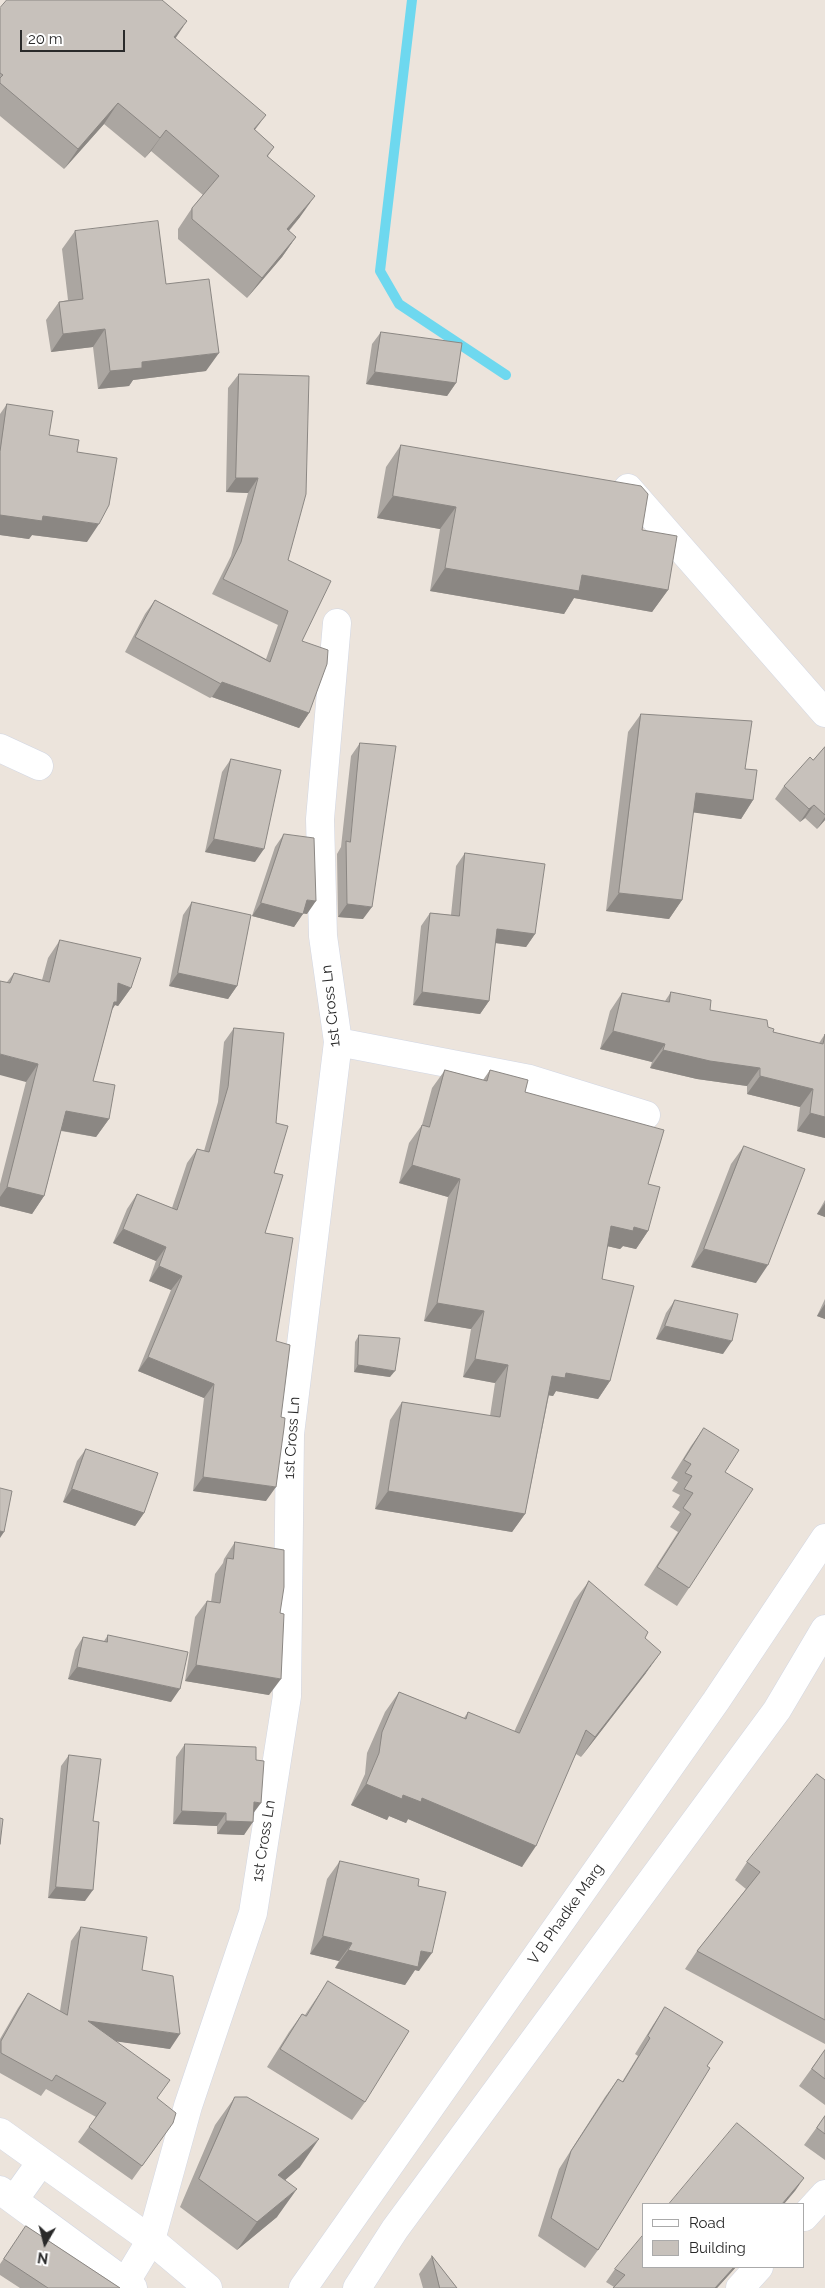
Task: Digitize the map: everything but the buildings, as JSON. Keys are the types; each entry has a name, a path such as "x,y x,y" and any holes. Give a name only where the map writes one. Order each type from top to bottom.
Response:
{"street":[{"path":"628,488 825,713"},
{"name":"1st Cross Ln","path":"129,2285 151,2240 188,2106 253,1913 287,1696 290,1434 338,1042 323,936 320,819 337,622"},
{"path":"0,748 39,766"},
{"path":"338,1042 530,1078 646,1115"},
{"name":"V B Phadke Marg","path":"303,2288 716,1701 825,1538"},
{"path":"357,2288 395,2228 777,1710 825,1629"},
{"path":"0,2132 151,2240 208,2288"},
{"path":"41,2162 7,2195 129,2285"},
{"path":"805,2216 825,2194"},
{"path":"740,2288 758,2268"}],"waterway":[{"path":"412,0 380,271 399,304 506,375"}]}
